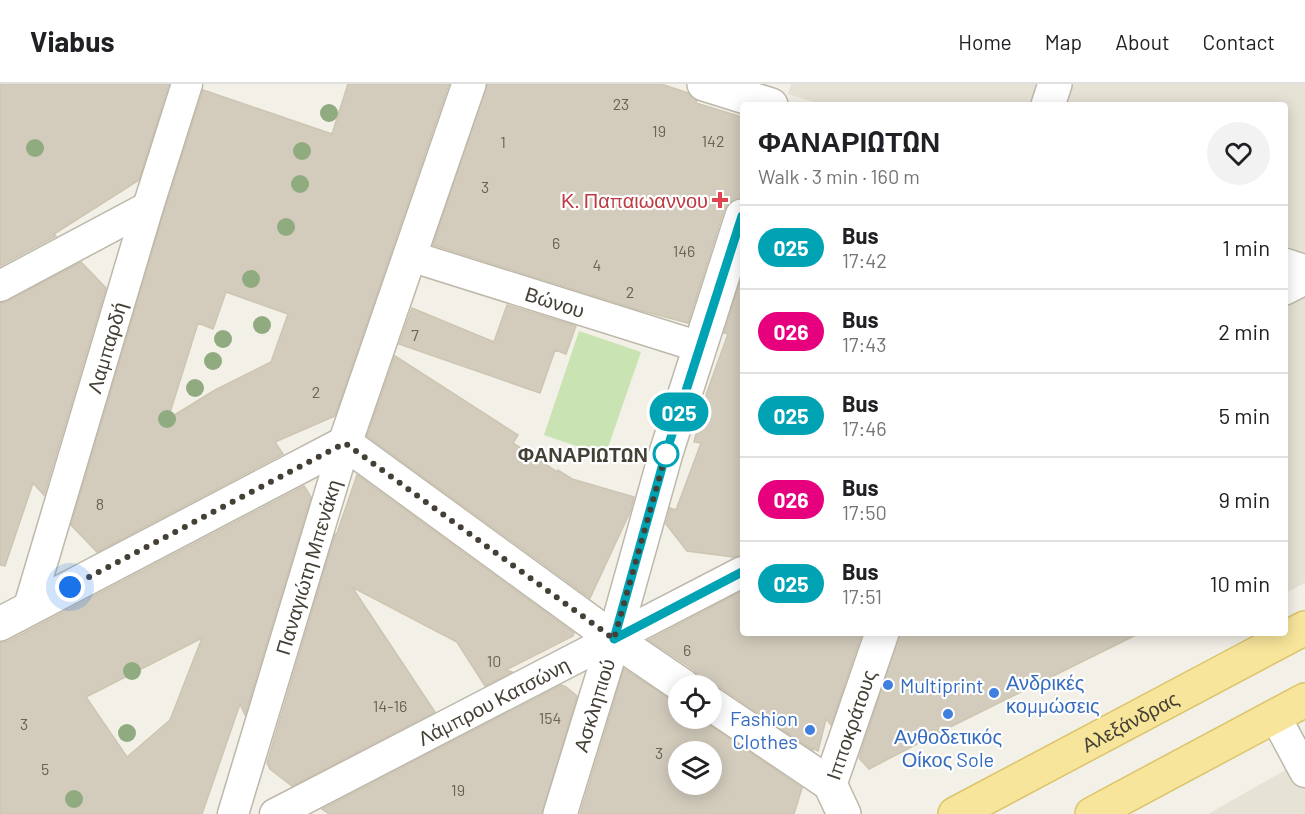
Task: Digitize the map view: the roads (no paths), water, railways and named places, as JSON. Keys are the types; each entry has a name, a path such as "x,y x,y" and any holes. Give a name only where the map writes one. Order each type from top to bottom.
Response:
{"main road":[{"name":"Αλεξάνδρας","path":"955,814 1305,628"},
{"path":"1092,814 1305,700"}],"street":[{"name":"Λαμπαρδή","path":"14,617 187,84"},
{"name":"Παναγιώτη Μπενάκη","path":"233,814 345,443 469,84"},
{"path":"704,84 761,102"},
{"path":"779,102 785,84"},
{"path":"1049,102 1055,84"},
{"path":"0,286 148,207"},
{"name":"Ασκληπιού","path":"560,814 614,639 666,453 740,222"},
{"name":"Βώνου","path":"410,256 700,347"},
{"path":"1288,266 1305,272"},
{"path":"1288,288 1305,279"},
{"path":"14,617 345,443 668,676"},
{"name":"Λάμπρου Κατσώνη","path":"275,814 740,573"},
{"name":"Ιπποκράτους","path":"844,814 830,784 881,636"},
{"path":"722,711 830,784"},
{"path":"1275,716 1305,772"}],"place":[{"name":"Κ. Παπαιωαννου","path":"720,200"},
{"name":"ΦΑΝΑΡΙΩΤΩΝ","path":"666,454"},
{"name":"Multiprint","path":"888,685"},
{"name":"Ανδρικές κομμώσεις","path":"994,693"},
{"name":"Ανθοδετικός Οίκος Sole","path":"948,714"},
{"name":"Fashion Clothes","path":"810,730"}]}
